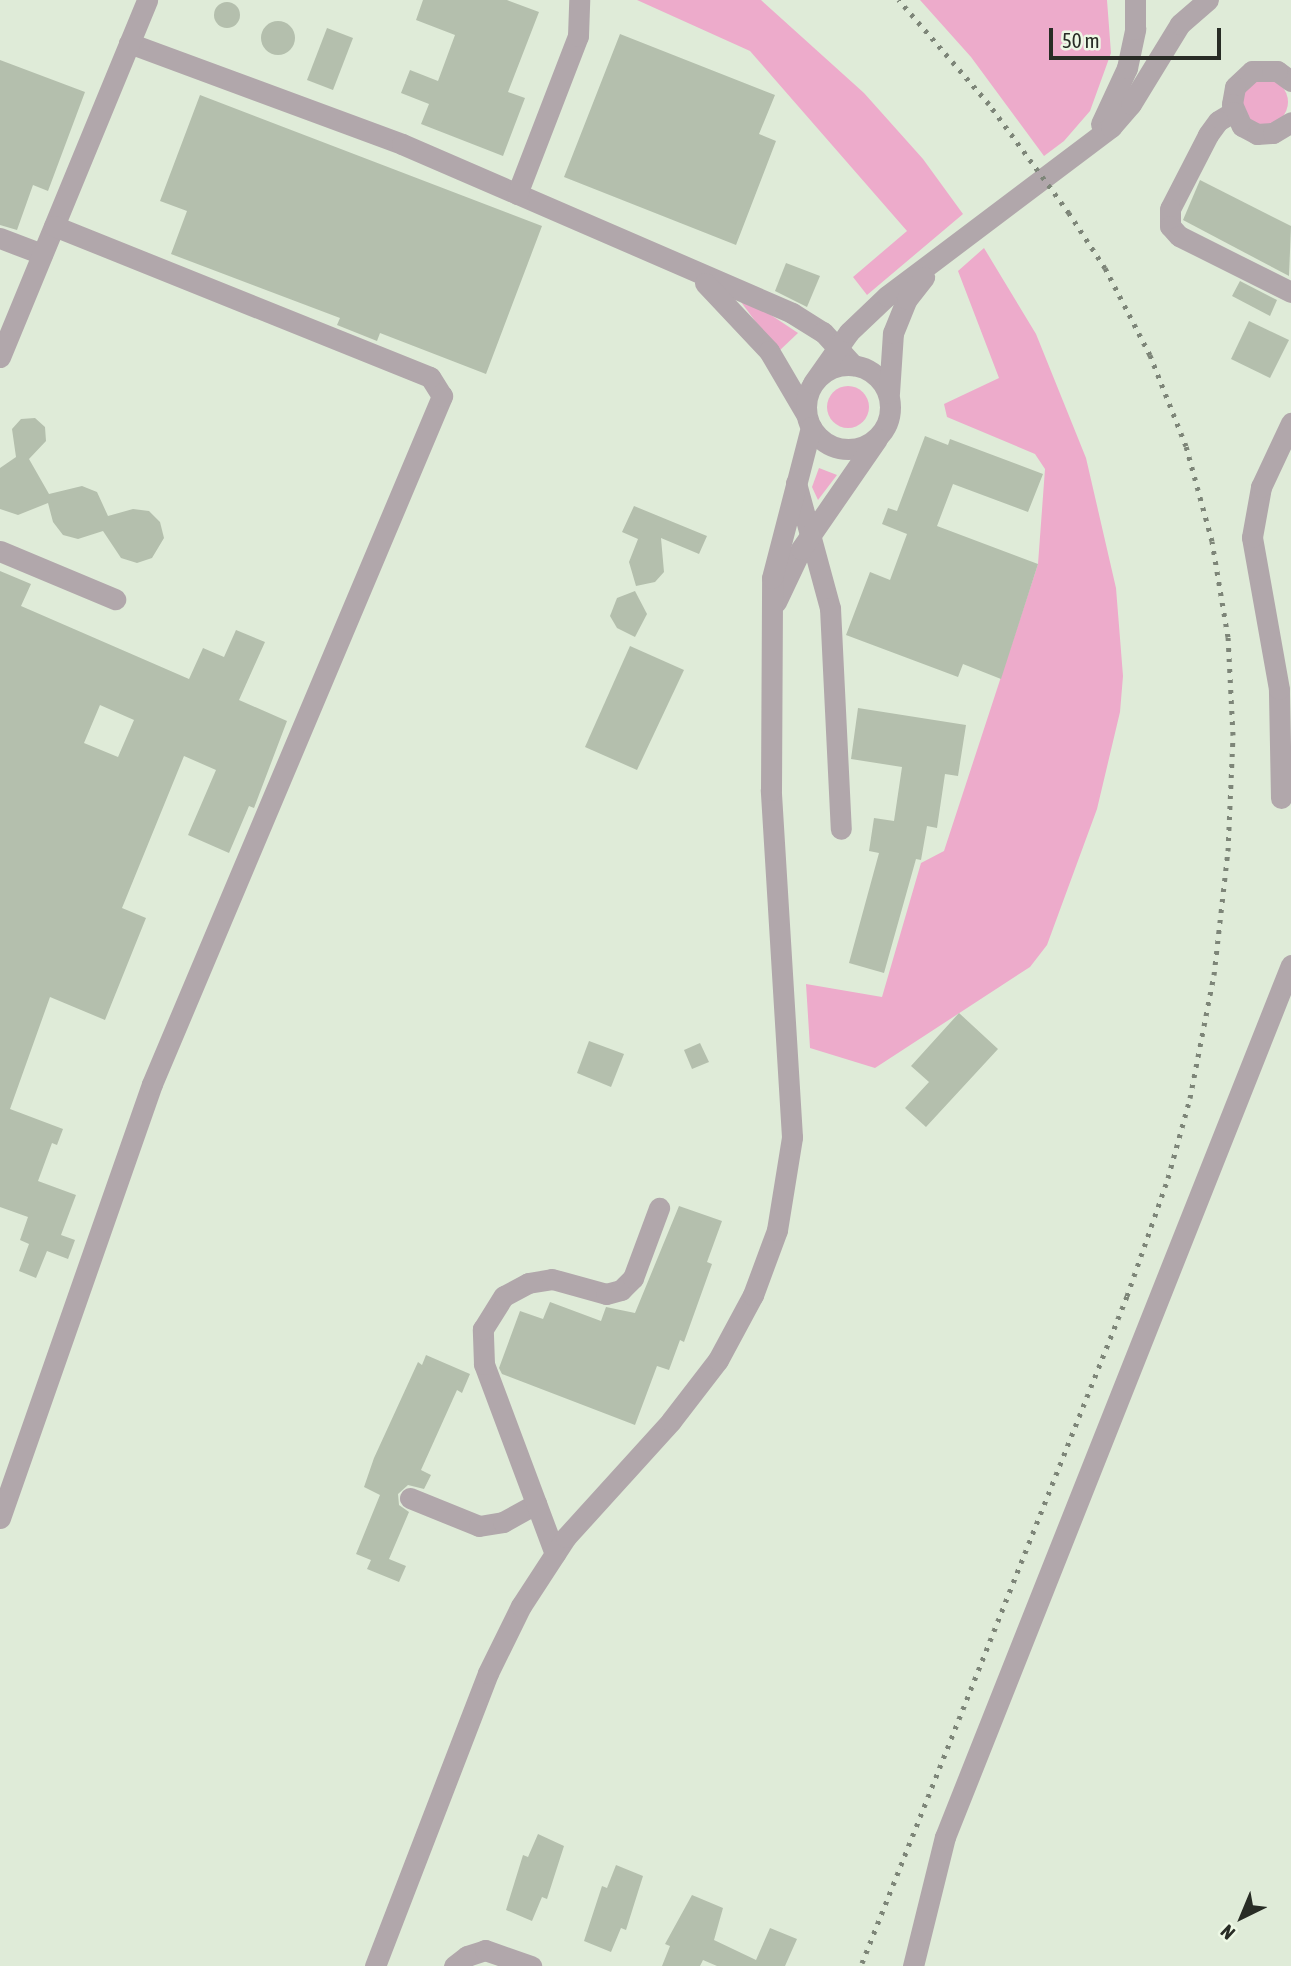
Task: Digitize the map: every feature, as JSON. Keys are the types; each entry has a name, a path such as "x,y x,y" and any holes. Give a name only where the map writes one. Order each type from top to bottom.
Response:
{"street":[{"path":"0,357 147,0"},
{"path":"517,194 578,36 579,0"},
{"path":"1068,163 1098,129 1120,89 1133,46 1135,0"},
{"path":"1164,48 1183,0"},
{"path":"379,1965 488,1673 521,1606 555,1553 687,1401 718,1360 753,1295 784,1200 792,1137 771,790 774,557 796,481 809,422 813,383 837,346 887,296 1068,163 1130,104 1180,24 1208,0"},
{"path":"129,43 349,122 792,313 837,346 853,365 874,374 890,404"},
{"path":"1291,81 1269,69 1252,71 1235,87 1233,112 1242,126 1257,134 1273,134 1291,122"},
{"path":"1233,112 1208,135 1170,209 1170,226 1179,236 1291,292"},
{"path":"0,1518 152,1084 442,396 430,377 54,226"},
{"path":"0,238 42,254"},
{"path":"773,610 811,535 880,436 890,404 887,368 899,315 917,284 950,251"},
{"path":"683,267 751,327 783,372 809,422 827,444 849,450 880,436"},
{"path":"813,383 830,369 853,365"},
{"path":"1282,798 1279,689 1252,537 1261,487 1291,423"},
{"path":"796,481 830,608 841,829"},
{"path":"0,551 115,598"},
{"path":"913,1966 945,1837 1291,965"},
{"path":"555,1553 484,1364 482,1341 487,1318 504,1296 540,1280 565,1282 606,1294 621,1290 633,1278 659,1208"},
{"path":"410,1498 479,1526 503,1522 536,1504"},
{"path":"454,1966 485,1950 531,1966"}],"shaded area":[{"path":"637,0 761,0 864,93 923,159 963,214 867,295 853,277 907,231 750,51"},
{"path":"920,0 1107,0 1111,53 1090,111 1064,141 1044,156 971,57"},
{"path":"1265,79 1282,85 1288,102 1282,119 1265,125 1248,119 1242,102 1248,85"},
{"path":"984,248 1036,334 1086,458 1116,588 1123,676 1120,712 1097,809 1047,945 1030,967 875,1068 810,1048 806,984 882,997 921,863 944,851 1038,564 1045,469 1035,454 947,417 944,404 999,378 958,271"},
{"path":"747,299 798,333 778,352 741,302"},
{"path":"848,386 863,392 869,407 863,422 848,428 833,422 827,407 833,392"},
{"path":"819,468 837,475 818,500 812,487"}],"building":[{"path":"423,0 507,0 539,12 508,92 525,98 503,156 421,124 429,104 401,93 410,70 438,81 455,35 416,20"},
{"path":"227,2 236,6 240,15 236,24 227,28 218,24 214,15 218,6"},
{"path":"278,21 290,26 295,38 290,50 278,55 266,50 261,38 266,26"},
{"path":"327,28 353,38 333,90 307,80"},
{"path":"620,34 775,95 759,134 776,141 736,245 564,177"},
{"path":"0,60 85,92 48,191 33,185 17,230 0,225"},
{"path":"200,95 542,226 486,374 380,333 377,341 337,325 340,318 171,254 187,211 160,201"},
{"path":"1200,180 1291,226 1289,276 1183,220"},
{"path":"786,263 820,276 807,307 775,291"},
{"path":"1240,281 1277,300 1270,316 1232,296"},
{"path":"1249,321 1289,340 1270,378 1231,359"},
{"path":"35,418 45,427 46,441 29,459 49,494 82,486 97,492 108,516 133,509 149,511 160,522 164,538 152,558 137,563 121,558 103,531 78,539 63,535 53,522 48,503 18,515 0,509 0,468 16,457 12,429 21,419"},
{"path":"925,436 948,445 950,439 1043,474 1028,512 953,484 937,526 1038,564 1001,679 963,664 958,677 846,635 870,572 890,580 907,534 882,524 888,508 897,511"},
{"path":"634,506 707,536 699,554 661,538 664,572 655,582 636,586 629,562 638,539 622,532"},
{"path":"0,571 31,584 21,606 189,679 203,648 224,657 236,630 265,642 239,700 287,721 254,808 249,806 229,853 188,835 216,770 184,756 122,908 146,918 105,1020 50,997 10,1109 63,1129 57,1145 52,1143 38,1181 76,1195 61,1235 75,1240 68,1259 47,1251 36,1278 19,1271 29,1244 20,1240 28,1217 0,1207","holes":["100,705 134,720 118,757 84,743"]},
{"path":"635,591 647,614 635,637 617,628 610,616 617,598"},
{"path":"630,646 684,670 637,770 585,747"},
{"path":"858,708 966,725 958,776 945,774 937,828 927,826 921,860 916,859 884,973 849,963 879,853 869,851 874,818 894,821 902,767 851,759"},
{"path":"959,1013 998,1049 926,1127 905,1108 929,1082 911,1066"},
{"path":"589,1041 624,1054 611,1087 577,1073"},
{"path":"700,1043 709,1062 692,1069 684,1050"},
{"path":"679,1206 722,1221 707,1262 712,1264 684,1342 680,1340 669,1370 657,1366 635,1425 502,1374 499,1368 520,1311 543,1319 550,1302 601,1321 606,1307 635,1313"},
{"path":"426,1355 470,1374 462,1393 457,1390 421,1470 431,1475 424,1489 408,1485 398,1494 399,1505 409,1512 389,1559 406,1566 399,1582 367,1569 371,1560 356,1554 380,1495 364,1487 374,1458 418,1362 422,1365"},
{"path":"538,1834 564,1846 547,1899 542,1897 532,1921 506,1910 523,1855 528,1857"},
{"path":"616,1865 643,1876 626,1930 621,1928 611,1952 584,1941 602,1886 607,1888"},
{"path":"692,1895 723,1908 714,1940 756,1960 770,1928 797,1939 785,1966 717,1966 703,1960 700,1966 662,1966 670,1946 665,1944"}],"railway":[{"path":"862,1963 1127,1296 1168,1178 1190,1098 1214,975 1228,851 1233,735 1228,637 1212,541 1186,446 1150,355 1105,268 1069,213 989,104 899,0"}]}
